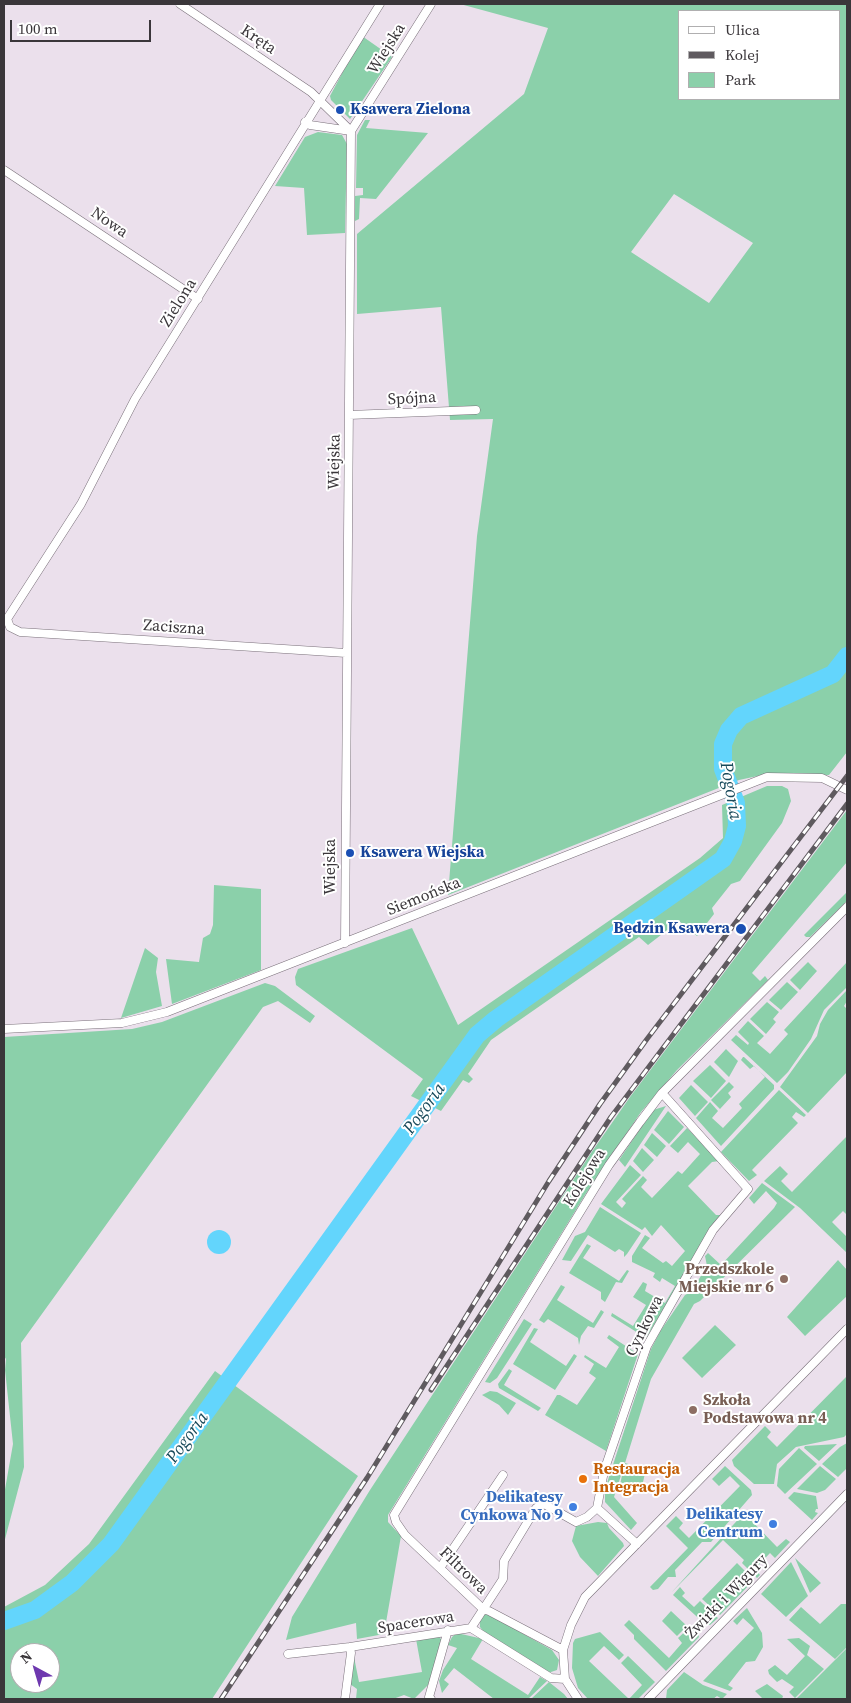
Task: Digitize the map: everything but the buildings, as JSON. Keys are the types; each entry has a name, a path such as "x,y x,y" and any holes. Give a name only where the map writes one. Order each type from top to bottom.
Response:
{"street":[{"name":"Kręta","path":"180,4 320,99 351,131"},
{"name":"Zielona","path":"7,619 81,504 135,399 380,4"},
{"name":"Wiejska","path":"344,943 351,131 431,4"},
{"path":"306,122 310,125 351,131"},
{"name":"Nowa","path":"4,170 198,299"},
{"name":"Spójna","path":"349,415 476,410"},
{"name":"Zaciszna","path":"7,619 10,627 20,632 346,653"},
{"name":"Siemońska","path":"4,1029 122,1023 167,1012 767,777 808,776 830,781 847,790"},
{"name":"Kolejowa","path":"399,1505 609,1165 662,1093 847,907"},
{"name":"Cynkowa","path":"598,1508 604,1471 647,1346 713,1230 748,1189 662,1093"},
{"path":"578,1699 565,1679 563,1650 571,1625 585,1596 847,1328"},
{"path":"440,1568 504,1475"},
{"name":"Żwirki i Wigury","path":"648,1699 847,1494"},
{"path":"471,1628 502,1578 504,1561 536,1508 544,1504 576,1522 588,1517 598,1508 637,1544"},
{"name":"Filtrowa","path":"399,1505 394,1515 396,1522 405,1535 483,1609 563,1650"},
{"name":"Spacerowa","path":"288,1654 350,1647 448,1630 471,1628 551,1678 565,1679"},
{"path":"431,1699 429,1697 448,1630"},
{"path":"344,1699 352,1653 350,1647"}],"green space":[{"path":"460,4 847,4 847,752 829,775 767,774 739,780 448,895 477,536 493,419 450,420 441,307 357,314 357,234 524,94 548,28","holes":["674,194 753,243 709,303 631,252"]},
{"path":"362,36 392,57 350,119 331,100 330,96"},
{"path":"365,120 370,120 366,128 428,133 376,199 360,198 359,219 355,221 355,196 363,195 363,188 356,188 357,135"},
{"path":"318,132 342,135 347,144 345,233 307,235 304,188 275,186 305,137"},
{"path":"767,786 782,786 788,789 791,801 782,823 740,881 731,884 712,908 714,914 697,936 679,921 648,945 639,937 491,1040 468,1074 473,1079 469,1083 463,1080 441,1111 411,1096 423,1079 296,985 295,977 298,969 412,928 458,1025 700,858 723,838 722,805"},
{"path":"847,810 847,862 752,973 760,981 765,976 768,980 677,1070 641,1112 585,1195 388,1515 388,1522 401,1536 384,1634 357,1639 356,1623 286,1640 292,1617 370,1490 591,1153 630,1097"},
{"path":"214,885 261,889 261,970 172,1004 166,959 199,962 203,938 210,934 213,925"},
{"path":"847,892 847,901 810,937 806,937 804,935"},
{"path":"145,948 158,958 156,972 162,1006 121,1018"},
{"path":"808,962 817,971 800,990 790,980"},
{"path":"847,962 847,987 824,1010 811,1039 788,1072 777,1083 731,1040 736,1035 748,1045 749,1043 738,1032 748,1021 764,1036 757,1043 770,1054 788,1034 784,1030"},
{"path":"787,982 798,992 781,1010 769,1000"},
{"path":"265,983 275,986 315,1016 310,1023 278,1001 263,1007 21,1343 24,1467 4,1543 4,1495 13,1444 5,1370 6,1359 4,1356 4,1037 132,1029 162,1022"},
{"path":"847,990 847,1001 844,1006 847,1009 847,1072 808,1113 780,1087 817,1036 820,1024 828,1010"},
{"path":"767,1002 779,1012 773,1019 776,1022 766,1034 750,1019"},
{"path":"726,1049 738,1061 729,1077 714,1062"},
{"path":"743,1057 754,1066 750,1069 741,1060"},
{"path":"710,1065 726,1081 711,1098 693,1081"},
{"path":"759,1071 774,1085 774,1089 721,1146 696,1118 710,1102 718,1111 712,1118 723,1128 742,1108 739,1104 765,1077"},
{"path":"729,1082 734,1087 728,1093 731,1097 720,1109 711,1100"},
{"path":"691,1085 708,1102 695,1116 679,1098"},
{"path":"779,1090 806,1115 804,1117 796,1112 792,1117 798,1123 752,1170 757,1175 749,1181 721,1152"},
{"path":"666,1106 625,1167 619,1160 653,1110"},
{"path":"668,1111 684,1127 669,1144 654,1130"},
{"path":"687,1128 719,1161 712,1162 688,1186 716,1215 722,1215 646,1338 611,1316 612,1313 633,1326 646,1305 633,1297 643,1282 647,1284 645,1291 665,1303 675,1286 662,1278 660,1282 653,1277 655,1273 632,1262 632,1256 645,1235 650,1238 642,1248 663,1263 666,1261 672,1266 685,1251 661,1225 652,1236 645,1227 642,1230 601,1204 630,1165 641,1175 616,1202 622,1208 626,1203 622,1199 643,1176 647,1180 641,1187 652,1198 678,1171 682,1174 700,1154 688,1142 678,1153 670,1146"},
{"path":"652,1133 666,1146 657,1157 644,1145"},
{"path":"847,1136 847,1215 843,1211 832,1222 847,1237 847,1253 800,1208 764,1181 780,1166 788,1174 781,1181 792,1192"},
{"path":"642,1148 654,1160 643,1172 633,1161"},
{"path":"762,1183 795,1207 700,1301 694,1304 651,1379 625,1463 646,1469 641,1491 620,1485 624,1466 614,1497 637,1523 631,1530 605,1502 605,1489 651,1349 661,1330 685,1295 691,1292 707,1266 705,1256 708,1253 721,1265 774,1208 777,1203 766,1191 754,1204 749,1198"},
{"path":"600,1207 641,1233 627,1254 624,1257 624,1252 619,1249 615,1252 588,1235 571,1261 562,1260 575,1236 585,1232"},
{"path":"587,1244 591,1246 583,1258 619,1281 627,1270 629,1271 622,1283 616,1282 605,1302 601,1299 601,1292 569,1273"},
{"path":"838,1260 847,1270 847,1296 805,1336 787,1317"},
{"path":"561,1285 565,1287 557,1300 593,1323 601,1310 604,1312 594,1328 588,1326 581,1336 579,1345 578,1338 548,1319 544,1323 539,1320"},
{"path":"524,1319 532,1324 497,1378 490,1383 485,1382"},
{"path":"715,1325 736,1345 702,1378 682,1358"},
{"path":"534,1328 538,1329 530,1342 566,1366 574,1354 577,1356 555,1390 513,1364"},
{"path":"609,1335 638,1354 606,1451 545,1415 557,1395 577,1405 596,1378 589,1373 594,1364 584,1357 585,1355 606,1368 619,1347 607,1338"},
{"path":"509,1369 512,1371 504,1385 541,1408 538,1411 499,1388 498,1384"},
{"path":"215,1371 358,1476 212,1699 4,1699 4,1607 45,1585 89,1544"},
{"path":"847,1376 847,1434 844,1437 796,1447 777,1464 774,1484 754,1484 734,1466 732,1460 765,1426 771,1432 767,1437 777,1447"},
{"path":"490,1391 497,1392 516,1403 508,1415 499,1405 482,1395"},
{"path":"847,1443 847,1468 838,1477 822,1464"},
{"path":"837,1444 819,1461 804,1448 805,1446"},
{"path":"799,1448 817,1464 785,1494 777,1486 779,1469"},
{"path":"725,1466 751,1490 752,1495 711,1542 702,1542 675,1570 676,1577 668,1577 658,1589 653,1590 650,1587 688,1548 666,1526 676,1516 683,1523 679,1528 689,1538 740,1486 730,1476 719,1486 712,1479"},
{"path":"820,1466 836,1479 825,1490 817,1493 797,1489"},
{"path":"794,1492 816,1496 818,1509 815,1512 818,1513 812,1520 788,1498"},
{"path":"744,1513 777,1547 786,1539 790,1542 775,1558 770,1553 755,1569 760,1575 757,1578 742,1563 744,1560 723,1540 671,1593"},
{"path":"598,1522 607,1523 624,1546 598,1576 580,1557 572,1541 576,1526"},
{"path":"795,1558 821,1583 810,1593"},
{"path":"791,1562 808,1596 786,1617 761,1594"},
{"path":"737,1563 754,1580 720,1615 702,1599"},
{"path":"680,1587 685,1593 682,1596 694,1607 700,1601 718,1618 710,1625 706,1625 673,1595"},
{"path":"841,1604 847,1604 847,1647 835,1659 789,1620 801,1607 820,1624"},
{"path":"747,1608 762,1633 763,1647 755,1661 746,1662 728,1685 733,1688 730,1691 703,1681 754,1628 743,1618 737,1625 733,1621"},
{"path":"671,1611 687,1626 677,1636 662,1621"},
{"path":"488,1614 552,1650 559,1660 557,1670 548,1673 484,1632 480,1627 480,1620 483,1615"},
{"path":"629,1620 669,1658 682,1643 678,1638 689,1628 698,1633 699,1637 666,1671 634,1639 634,1635 624,1625"},
{"path":"600,1632 624,1655 619,1660 604,1646 589,1661 629,1699 588,1699 578,1688 572,1668 573,1643 575,1639"},
{"path":"457,1633 483,1639 471,1659 528,1695 540,1677 547,1681 528,1699 494,1699 454,1668 444,1680 449,1684 442,1693 439,1681 443,1670 457,1648 448,1645 452,1637"},
{"path":"438,1635 443,1642 429,1684 414,1699 404,1695 393,1699 356,1699 357,1689 350,1684 354,1657 359,1682 422,1672 416,1639"},
{"path":"799,1638 810,1646 807,1655 824,1669 795,1698 789,1692 794,1687 782,1679 777,1682 769,1674 768,1670 775,1665 787,1675 805,1656 787,1639"},
{"path":"847,1648 847,1699 796,1699"},
{"path":"628,1656 655,1682 638,1699 629,1699 642,1685 621,1663"},
{"path":"684,1672 703,1685 727,1694 722,1699 717,1696 713,1699 666,1699 667,1690"},
{"path":"549,1682 564,1694 568,1699 531,1699"},
{"path":"767,1684 783,1696 782,1699 763,1699 755,1691"}],"water":[{"path":"219,1230 228,1233 231,1242 228,1251 219,1254 210,1251 207,1242 210,1233"}],"waterway":[{"name":"Pogoria","path":"4,1621 35,1610 72,1583 111,1544 477,1035 496,1019 723,859 733,841 737,826 736,803 723,769 723,744 729,730 741,716 833,674 847,656"}],"railway":[{"path":"221,1699 367,1478 549,1181 600,1104 647,1039 847,776"},
{"path":"431,1390 611,1117 847,804"}],"place":[{"name":"Ksawera Zielona","path":"340,110"},
{"name":"Ksawera Wiejska","path":"350,853"},
{"name":"Będzin Ksawera","path":"741,929"},
{"name":"Przedszkole Miejskie nr 6","path":"784,1279"},
{"name":"Szkoła Podstawowa nr 4","path":"693,1410"},
{"name":"Restauracja Integracja","path":"583,1479"},
{"name":"Delikatesy Cynkowa No 9","path":"573,1507"},
{"name":"Delikatesy Centrum","path":"773,1524"}]}
